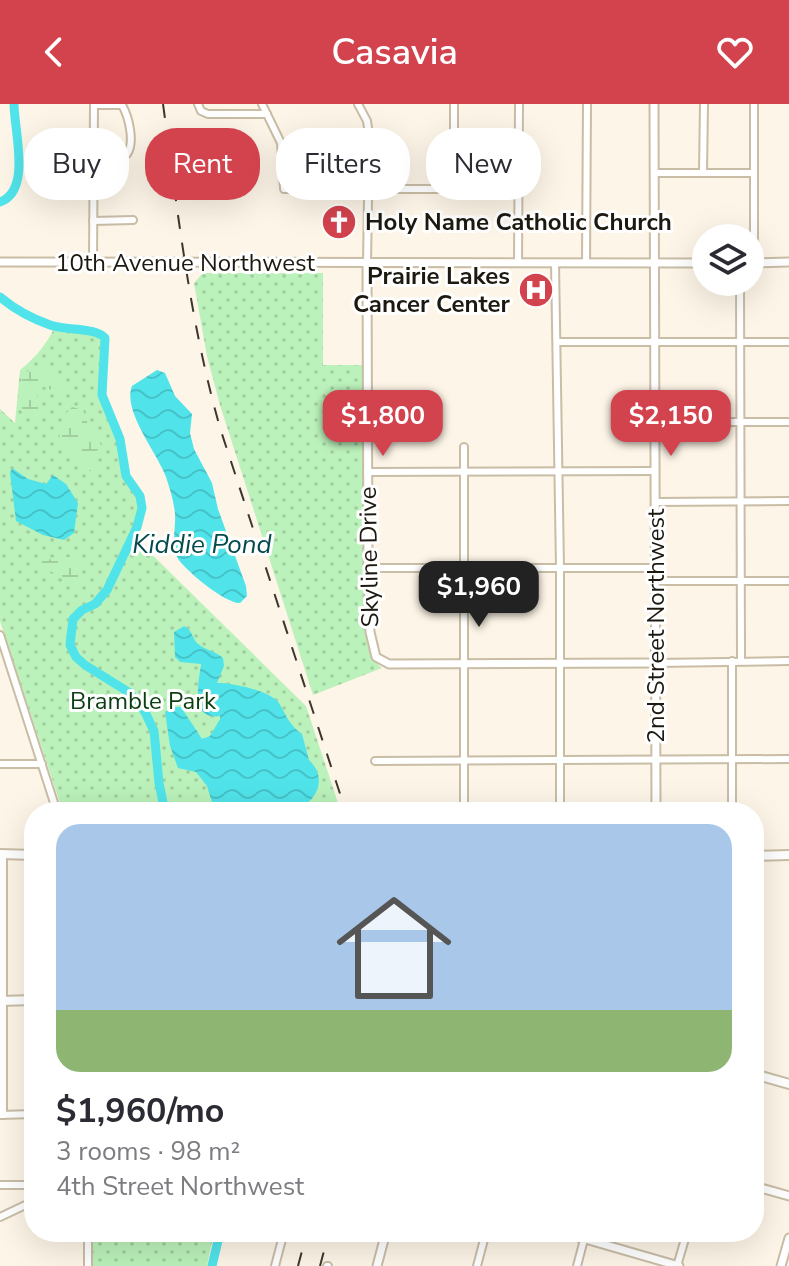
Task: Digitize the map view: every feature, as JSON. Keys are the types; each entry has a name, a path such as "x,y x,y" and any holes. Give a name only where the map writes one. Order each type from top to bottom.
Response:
{"main road":[{"path":"2,854 24,855"},
{"path":"764,856 789,855"},
{"path":"1,1001 24,1000"},
{"path":"764,1077 789,1084"}],"street":[{"path":"94,128 94,104 122,105 129,128"},
{"path":"262,104 276,133"},
{"path":"368,128 360,107 369,104"},
{"path":"454,104 454,128"},
{"path":"519,104 519,128"},
{"path":"586,263 587,104"},
{"name":"2nd Street Northwest","path":"654,104 656,802"},
{"path":"703,173 704,104"},
{"path":"753,224 754,104"},
{"path":"200,107 208,114 267,114"},
{"path":"129,130 129,150"},
{"path":"654,173 754,173"},
{"path":"93,200 93,264"},
{"path":"367,264 369,200"},
{"path":"518,200 518,263"},
{"path":"93,221 133,220"},
{"name":"10th Avenue Northwest","path":"0,262 692,263"},
{"path":"764,263 789,262"},
{"path":"555,263 560,802"},
{"name":"Skyline Drive","path":"367,264 368,568 370,632 376,657 389,664 464,664"},
{"path":"740,296 741,661"},
{"path":"558,342 789,342"},
{"path":"655,422 789,422"},
{"path":"464,447 464,802"},
{"path":"367,472 655,471"},
{"path":"655,502 789,501"},
{"path":"368,568 656,568"},
{"path":"656,581 789,581"},
{"path":"0,635 54,802"},
{"path":"732,661 732,802"},
{"path":"464,664 789,661"},
{"path":"0,670 12,670"},
{"path":"375,761 789,759"},
{"path":"0,764 42,764"},
{"path":"2,854 1,1115 24,1114"},
{"path":"0,1185 24,1185"},
{"path":"764,1189 789,1196"},
{"path":"0,1217 24,1206"},
{"path":"781,1266 789,1238"},
{"path":"88,1242 88,1266"},
{"path":"275,1266 281,1242"},
{"path":"377,1266 383,1242"},
{"path":"477,1266 483,1242"},
{"path":"577,1266 583,1242"},
{"path":"606,1242 678,1266 684,1242"}],"green space":[{"path":"203,273 323,273 323,365 364,365 364,621 371,653 382,668 313,695 207,356 194,283"},
{"name":"Bramble Park","path":"55,327 97,332 105,338 102,395 120,439 126,476 141,502 140,517 133,536 306,706 338,802 60,802 0,621 0,409 15,423 20,370"},
{"path":"35,368 56,370 64,388 61,393 38,387 37,395 43,410 38,416 26,416 22,412 18,392 23,373"},
{"path":"72,407 83,410 89,428 102,448 96,451 99,465 93,471 70,456 60,436 61,422"},
{"path":"78,556 84,584 81,589 70,580 34,564 35,561"},
{"path":"89,1242 212,1242 207,1266 90,1266"}],"water":[{"name":"Kiddie Pond","path":"157,370 165,373 175,396 192,414 190,433 194,449 212,483 218,509 246,586 247,596 240,603 225,598 206,585 188,570 175,552 175,514 166,477 136,420 130,396 132,386"},
{"path":"12,468 28,479 46,484 53,475 66,484 78,503 74,533 64,540 43,535 16,521"},
{"path":"184,626 200,645 223,658 224,666 217,683 250,688 279,703 291,724 302,734 309,760 318,775 317,790 309,802 212,802 207,786 196,772 178,768 170,746 165,712 181,707 202,739 210,736 220,716 210,716 200,706 198,689 201,664 180,662 175,657 174,632"}],"waterway":[{"path":"0,202 10,196 18,173 14,104"},
{"path":"0,297 17,310 44,323 95,332 105,338 102,395 120,439 126,476 140,496 142,508 137,527 107,590 95,604 73,619 70,645 76,657 130,693 145,712 154,731 163,802"},
{"path":"212,1266 218,1242"}],"railway":[{"path":"163,104 186,269 210,391 343,802"},
{"path":"298,1266 304,1242"},
{"path":"320,1266 326,1242"}],"place":[{"name":"Holy Name Catholic Church","path":"339,222"},
{"name":"Prairie Lakes Cancer Center","path":"536,290"}]}
